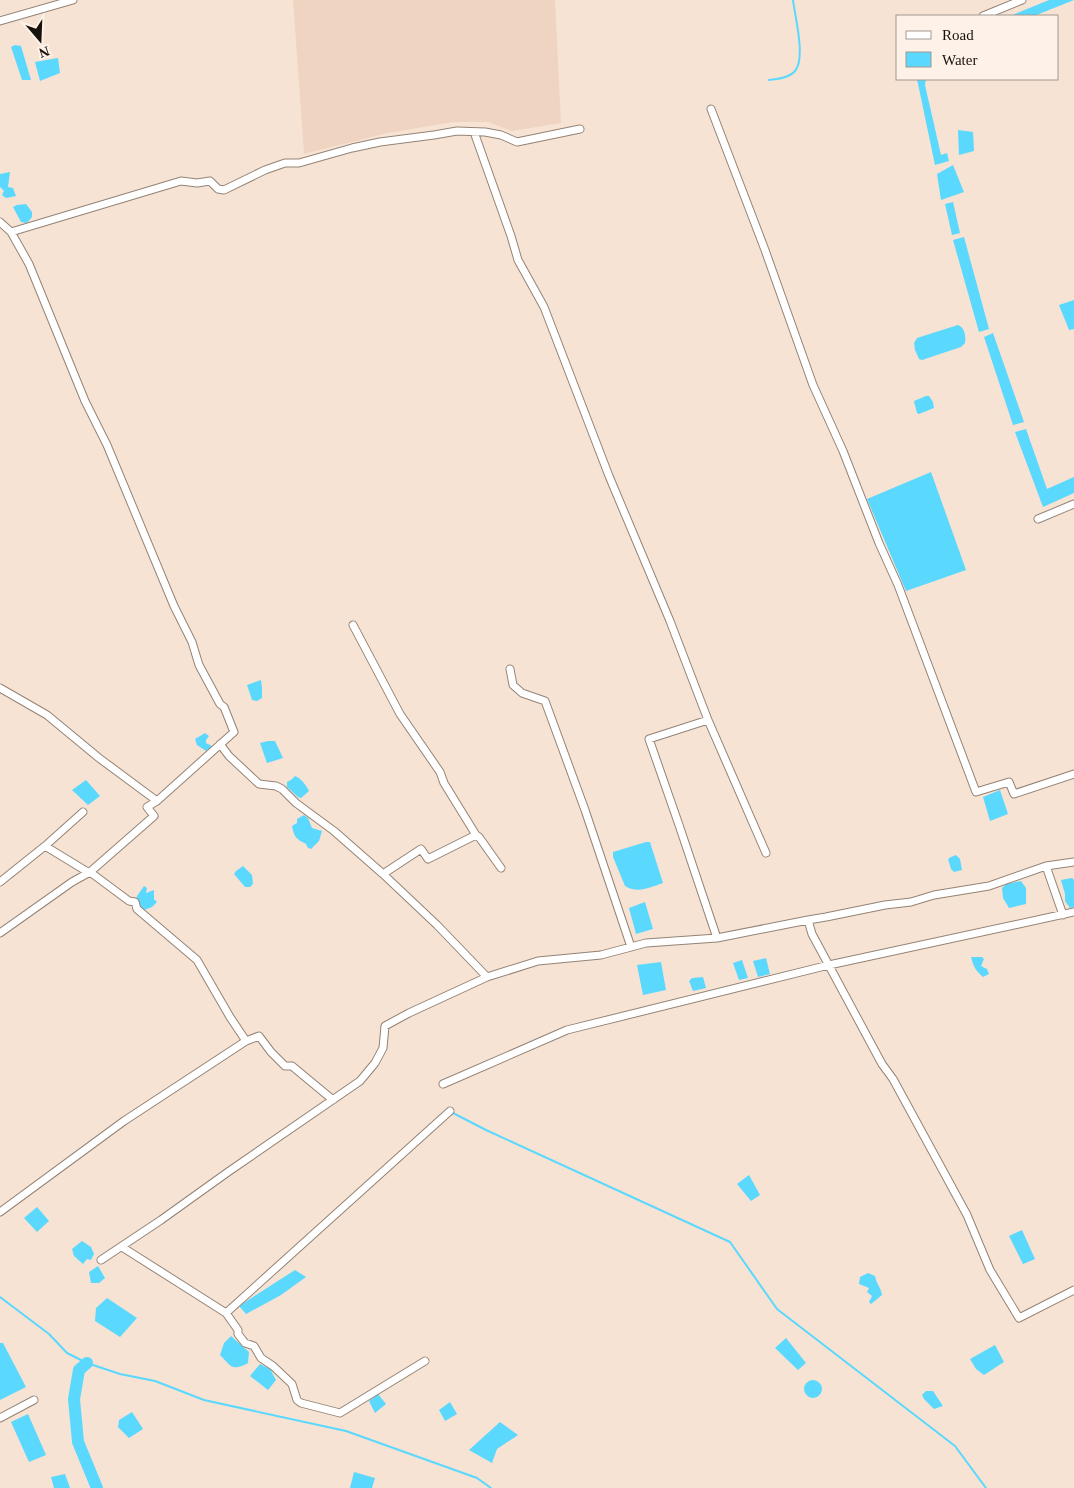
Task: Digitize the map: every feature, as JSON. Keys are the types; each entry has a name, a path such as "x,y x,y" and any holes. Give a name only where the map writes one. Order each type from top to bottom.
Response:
{"street":[{"path":"0,20 72,0"},
{"path":"985,15 1022,0"},
{"path":"711,108 813,384 843,451 879,543 898,585 976,792 1008,782 1014,794 1074,774"},
{"path":"11,232 181,181 210,182 218,189 224,190 265,170 285,163 299,163 380,142 457,131 486,132 501,135 517,142 580,129"},
{"path":"474,132 518,260 544,308 609,476 670,621 708,720 766,853"},
{"path":"0,222 11,232 29,264 85,400 107,445 174,606 192,642 200,665 220,704 224,707 234,732 147,807 154,816 90,872 72,882 0,933"},
{"path":"1038,519 1074,504"},
{"path":"353,625 400,714 440,772 444,782 476,834 501,868"},
{"path":"510,669 513,686 522,692 545,701 586,810 631,947"},
{"path":"0,688 47,715 99,758 157,800"},
{"path":"708,720 649,739 680,825 717,938"},
{"path":"220,744 229,756 259,784 276,786 282,789 334,831 437,924 487,977"},
{"path":"0,882 83,812"},
{"path":"383,874 421,849 428,859 476,834"},
{"path":"45,846 90,872 129,901 134,902 138,909 197,960 246,1041"},
{"path":"101,1260 360,1081 375,1063 383,1048 385,1026 487,977 538,961 601,955 646,943 717,938 884,905 911,902 934,895 988,886 1046,866 1074,862"},
{"path":"1046,866 1063,915"},
{"path":"443,1084 567,1030 829,965 1074,912"},
{"path":"808,920 812,934 966,1215 990,1270 1019,1318 1074,1290"},
{"path":"0,1212 124,1121 246,1041 259,1036 278,1060 285,1066 292,1066 333,1100"},
{"path":"226,1313 450,1111"},
{"path":"122,1247 226,1313 245,1343 254,1346 261,1358 273,1366 292,1384 297,1400 301,1403 340,1413 425,1361"},
{"path":"0,1418 34,1400"}],"shaded area":[{"path":"293,0 555,0 561,123 512,131 488,122 454,122 388,133 304,154"}],"water":[{"path":"1049,0 1074,0 1036,15 1012,15"},
{"path":"15,45 21,46 31,80 22,80 11,47"},
{"path":"58,58 60,73 40,81 35,62"},
{"path":"917,80 926,80 925,85 941,155 947,153 949,161 935,165"},
{"path":"958,130 973,132 974,151 959,155"},
{"path":"953,165 964,192 941,200 937,174"},
{"path":"10,172 8,187 13,188 16,196 6,198 2,195 4,191 0,187 0,174"},
{"path":"953,202 960,233 952,235 945,204"},
{"path":"26,204 32,212 32,217 27,223 21,222 13,207"},
{"path":"964,237 989,329 979,332 953,240"},
{"path":"1074,300 1074,329 1069,330 1059,305"},
{"path":"958,325 964,330 965,335 965,343 961,347 922,360 919,359 914,343 917,338"},
{"path":"993,333 1024,422 1013,425 984,337"},
{"path":"929,396 933,402 934,408 919,414 917,413 914,401"},
{"path":"1026,429 1047,489 1074,477 1074,493 1043,507 1015,432"},
{"path":"931,472 966,570 906,591 867,499"},
{"path":"261,680 262,698 257,701 252,700 247,685"},
{"path":"205,733 209,736 206,743 212,746 206,751 197,745 195,739"},
{"path":"275,741 283,758 267,763 260,743"},
{"path":"295,776 304,782 309,791 301,798 287,787 287,782"},
{"path":"86,780 100,796 88,805 72,790"},
{"path":"1000,790 1008,814 990,821 983,797"},
{"path":"304,815 308,818 312,828 322,831 319,841 311,849 296,837 292,826 297,823 297,819"},
{"path":"650,842 663,883 639,890 625,886 613,857 613,852"},
{"path":"956,855 960,859 962,870 954,872 948,859"},
{"path":"243,866 252,875 253,884 250,887 245,887 234,874"},
{"path":"1072,878 1074,880 1074,907 1070,908 1065,901 1061,880"},
{"path":"1021,881 1026,888 1026,904 1009,908 1003,898 1002,888 1006,884"},
{"path":"144,886 147,888 146,893 154,890 154,899 157,902 152,907 144,910 136,900"},
{"path":"645,902 653,929 636,934 629,908"},
{"path":"971,957 982,957 984,959 981,966 987,969 989,974 983,977 975,968"},
{"path":"766,958 770,974 758,977 753,961"},
{"path":"742,960 748,978 739,980 733,963"},
{"path":"661,962 666,990 643,995 637,965"},
{"path":"703,977 706,988 693,991 689,981 692,978"},
{"path":"749,1175 760,1195 751,1201 737,1184"},
{"path":"37,1207 49,1221 37,1232 24,1218"},
{"path":"1022,1230 1035,1259 1023,1264 1009,1236"},
{"path":"82,1241 91,1247 94,1254 91,1260 87,1259 83,1264 74,1256 72,1249"},
{"path":"98,1266 105,1278 99,1283 91,1283 89,1272"},
{"path":"295,1270 306,1277 281,1295 246,1314 239,1306"},
{"path":"868,1273 875,1276 882,1295 871,1304 869,1302 872,1296 867,1292 869,1288 859,1284 860,1277"},
{"path":"107,1298 137,1318 120,1337 95,1321 96,1308"},
{"path":"231,1336 249,1352 248,1363 235,1367 229,1365 220,1355 224,1343"},
{"path":"786,1338 806,1363 798,1370 775,1348"},
{"path":"0,1343 3,1343 26,1387 0,1400"},
{"path":"995,1345 1004,1362 984,1375 976,1369 970,1359"},
{"path":"260,1364 270,1369 276,1380 268,1390 250,1376"},
{"path":"813,1380 819,1383 822,1389 819,1395 813,1398 807,1395 804,1389 807,1383"},
{"path":"926,1391 933,1391 943,1406 934,1409 922,1395"},
{"path":"378,1394 386,1404 375,1413 369,1401"},
{"path":"450,1402 457,1414 445,1421 439,1410"},
{"path":"132,1412 143,1429 129,1438 118,1427 119,1420"},
{"path":"28,1414 46,1455 29,1462 11,1422"},
{"path":"500,1422 518,1435 497,1449 492,1463 469,1450"},
{"path":"354,1472 375,1478 372,1488 350,1488"},
{"path":"65,1474 70,1488 54,1488 51,1477"}],"waterway":[{"path":"769,80 790,75 798,65 800,47 793,0"},
{"path":"453,1113 730,1242 777,1309 955,1446 986,1488"},
{"path":"0,1297 49,1334 67,1353 87,1363 120,1374 155,1381 204,1400 346,1431 477,1478 491,1488"},
{"path":"87,1363 79,1370 74,1399 78,1442 97,1488"}]}
